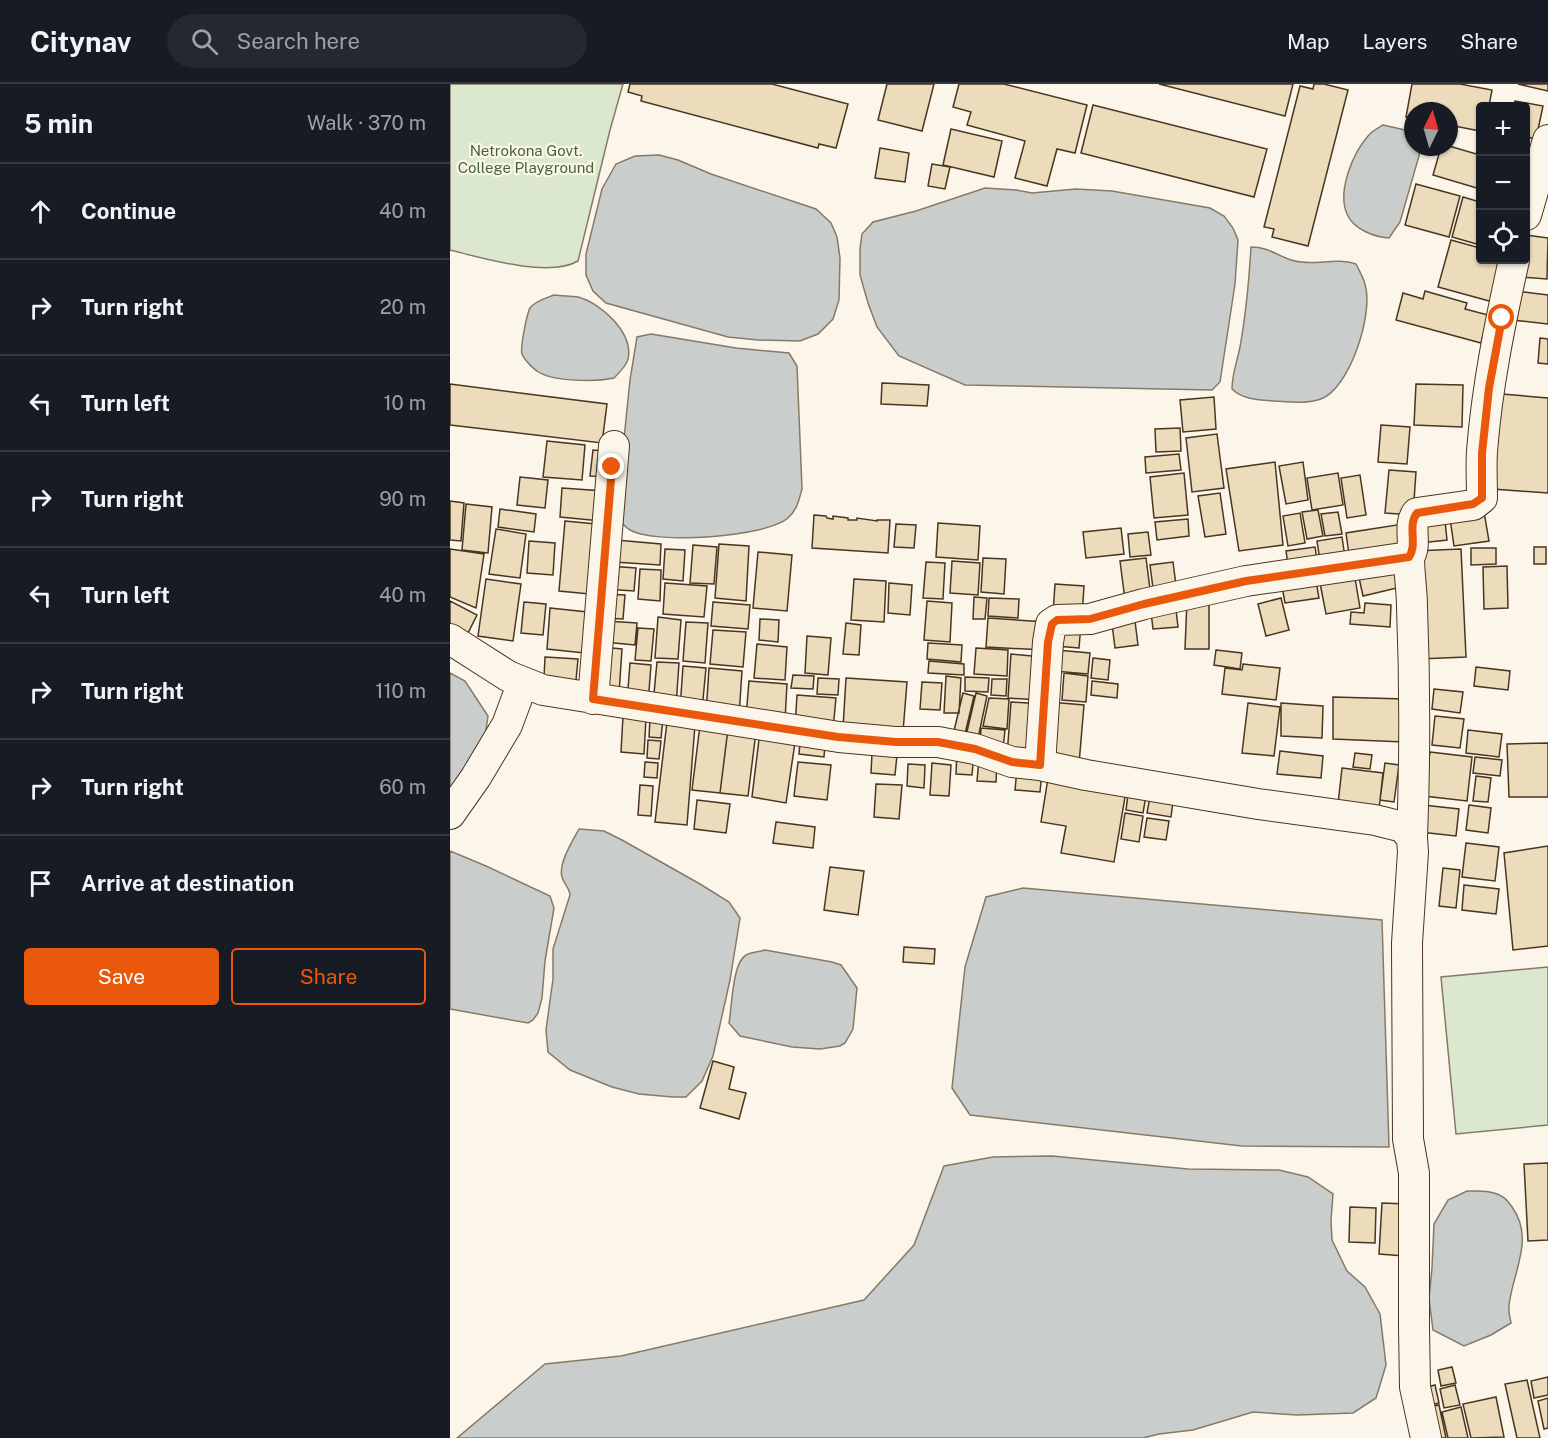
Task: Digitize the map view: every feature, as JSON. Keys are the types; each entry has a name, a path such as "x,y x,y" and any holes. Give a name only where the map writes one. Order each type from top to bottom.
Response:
{"street":[{"path":"1527,210 1548,140"},
{"path":"1426,1438 1415,1387 1414,1173 1408,1139 1407,943 1413,852 1414,785 1412,606 1409,557 1413,548 1414,516 1417,513 1473,504 1482,498 1482,453 1489,388 1513,264"},
{"path":"593,699 614,446"},
{"path":"1040,765 1048,642 1052,624 1057,620 1090,619 1246,581 1409,557"},
{"path":"450,639 508,676 543,690 838,737 896,742 938,742 975,749 1012,762 1258,804 1375,820 1403,827 1412,838"},
{"path":"450,813 476,777 507,725 523,682"}],"green space":[{"name":"Netrokona Govt. College Playground","path":"450,84 623,84 578,261 550,268 533,267 450,250"},
{"path":"1548,967 1548,1125 1456,1134 1441,977"}],"shaded area":[{"path":"1383,125 1404,130 1404,156 1419,156 1400,222 1389,238 1371,234 1359,228 1350,219 1344,205 1345,184 1352,162 1362,143 1373,131"},
{"path":"659,155 816,209 831,223 837,237 840,258 839,300 833,319 818,334 800,341 728,337 606,303 593,291 586,275 586,254 602,189 616,164 635,156"},
{"path":"985,188 1032,193 1076,189 1112,191 1210,208 1224,216 1238,240 1235,284 1220,382 1212,390 965,385 899,356 877,327 868,303 860,275 862,234 873,222 916,211"},
{"path":"1251,247 1303,262 1341,261 1356,264 1362,276 1367,297 1366,313 1357,348 1341,380 1332,392 1321,399 1310,402 1258,400 1236,393 1232,389 1244,322"},
{"path":"554,295 587,300 614,320 626,339 629,349 628,359 614,378 586,380 544,375 524,358 522,345 530,308"},
{"path":"651,334 736,348 789,353 797,366 802,489 796,508 788,518 776,525 758,530 686,538 643,535 629,529 620,521 618,498 630,380 637,337"},
{"path":"450,673 465,681 488,716 485,737 450,794"},
{"path":"579,829 604,831 622,840 729,902 740,918 730,980 713,1056 702,1081 686,1097 639,1094 612,1087 570,1070 548,1052 546,1030 553,979 553,949 570,895 561,872 567,852"},
{"path":"450,851 550,896 554,908 545,961 542,998 538,1013 528,1023 450,1009"},
{"path":"1023,888 1382,920 1389,1147 1242,1146 970,1115 952,1088 965,967 986,897"},
{"path":"765,950 841,965 857,988 853,1029 845,1043 820,1049 792,1047 740,1036 729,1023 735,976 741,960 746,955"},
{"path":"1052,1156 1188,1169 1279,1170 1308,1177 1333,1194 1332,1240 1347,1271 1365,1287 1380,1314 1386,1365 1376,1398 1353,1413 1297,1415 1253,1412 1193,1430 1143,1438 457,1438 545,1364 621,1356 864,1300 914,1245 944,1166 993,1157"},
{"path":"1467,1191 1491,1192 1504,1198 1519,1219 1522,1243 1509,1305 1511,1323 1491,1335 1464,1346 1433,1330 1429,1299 1434,1224 1448,1200"}],"building":[{"path":"630,84 772,84 848,104 836,148 819,144 818,148 641,101 642,96 628,92"},
{"path":"887,84 934,84 922,131 878,120"},
{"path":"959,84 1004,84 1087,105 1075,153 1057,149 1047,186 1015,178 1025,141 967,125 971,112 953,107"},
{"path":"1159,84 1293,84 1285,116"},
{"path":"1314,84 1348,90 1308,246 1272,237 1274,229 1264,227 1300,86 1313,89"},
{"path":"1412,84 1460,84 1492,90 1490,102 1476,102 1476,130 1458,127 1458,102 1409,102"},
{"path":"1518,84 1548,84 1548,91"},
{"path":"1530,104 1543,106 1536,139 1530,138"},
{"path":"1093,105 1267,149 1254,197 1081,153"},
{"path":"951,129 1002,141 994,177 943,165"},
{"path":"880,148 909,153 905,182 875,178"},
{"path":"1458,149 1476,154 1476,188 1433,175 1438,156 1458,156"},
{"path":"932,164 950,167 945,189 928,186"},
{"path":"1416,184 1460,196 1449,237 1405,225"},
{"path":"1463,197 1476,201 1476,244 1452,237"},
{"path":"1530,236 1548,238 1547,279 1521,277 1525,264 1530,264"},
{"path":"1451,240 1476,247 1476,264 1504,264 1493,302 1438,287"},
{"path":"1425,291 1467,303 1465,309 1488,315 1481,343 1396,320 1403,293 1423,299"},
{"path":"1516,291 1548,295 1548,324 1512,320"},
{"path":"1540,338 1548,339 1548,364 1538,363"},
{"path":"882,383 929,385 927,406 881,404"},
{"path":"450,384 607,404 602,443 450,425"},
{"path":"1416,384 1463,385 1462,427 1414,425"},
{"path":"1502,394 1548,398 1548,493 1493,489"},
{"path":"1214,397 1216,429 1183,432 1180,400"},
{"path":"1381,425 1410,427 1407,464 1378,462"},
{"path":"1180,428 1181,451 1156,452 1155,429"},
{"path":"1217,434 1224,488 1192,492 1186,438"},
{"path":"547,441 585,445 582,480 543,477"},
{"path":"593,450 614,452 611,477 590,476"},
{"path":"1179,454 1181,470 1146,473 1145,457"},
{"path":"1275,462 1283,545 1239,551 1226,469"},
{"path":"1303,462 1308,500 1286,504 1279,466"},
{"path":"1389,470 1416,472 1413,515 1385,513"},
{"path":"1184,473 1188,515 1154,518 1150,477"},
{"path":"1338,473 1343,505 1312,510 1307,478"},
{"path":"1360,475 1366,515 1347,518 1341,478"},
{"path":"520,477 548,480 545,508 517,505"},
{"path":"562,488 604,491 601,521 560,517"},
{"path":"1220,493 1226,534 1205,537 1198,496"},
{"path":"450,501 464,503 461,541 450,540"},
{"path":"466,504 492,507 488,553 462,550"},
{"path":"1483,506 1489,541 1454,546 1449,512"},
{"path":"500,509 536,514 534,532 498,527"},
{"path":"1318,510 1323,536 1307,539 1302,512"},
{"path":"1444,511 1447,540 1420,543 1417,515"},
{"path":"1338,512 1342,534 1325,536 1321,514"},
{"path":"1300,513 1305,543 1288,546 1283,516"},
{"path":"814,515 833,519 833,516 848,518 848,520 857,520 857,518 890,520 888,553 812,548"},
{"path":"1188,519 1189,536 1157,540 1155,522"},
{"path":"565,521 606,525 600,595 559,591"},
{"path":"938,523 980,526 978,560 936,557"},
{"path":"896,524 916,525 914,548 894,547"},
{"path":"1403,524 1408,553 1350,562 1346,533"},
{"path":"1121,528 1124,554 1086,558 1083,532"},
{"path":"496,529 526,534 520,578 489,574"},
{"path":"1148,532 1151,555 1130,557 1128,534"},
{"path":"1342,537 1346,564 1321,567 1317,541"},
{"path":"616,540 661,544 660,565 614,562"},
{"path":"529,541 555,543 553,575 527,573"},
{"path":"719,544 749,546 746,601 715,598"},
{"path":"693,545 717,547 714,584 690,583"},
{"path":"1315,547 1318,566 1289,571 1286,551"},
{"path":"1534,547 1546,547 1546,564 1534,564"},
{"path":"1471,548 1496,548 1496,564 1471,565"},
{"path":"450,549 484,554 476,608 450,597"},
{"path":"665,549 685,550 683,581 663,579"},
{"path":"1461,549 1466,657 1419,659 1414,551"},
{"path":"758,552 792,555 787,611 753,608"},
{"path":"983,558 1006,559 1004,594 981,592"},
{"path":"1146,558 1151,597 1125,600 1120,561"},
{"path":"952,561 980,563 978,595 950,593"},
{"path":"926,562 945,563 943,599 923,598"},
{"path":"1173,562 1177,593 1154,596 1150,565"},
{"path":"1395,565 1401,587 1363,596 1358,573"},
{"path":"608,566 636,568 634,591 606,589"},
{"path":"1507,566 1508,608 1484,609 1483,567"},
{"path":"640,569 661,570 660,601 638,599"},
{"path":"1354,572 1360,608 1326,614 1319,578"},
{"path":"1315,575 1319,598 1285,603 1281,581"},
{"path":"486,579 521,584 513,641 478,636"},
{"path":"854,579 886,581 884,622 851,620"},
{"path":"665,583 707,586 704,617 663,614"},
{"path":"889,583 912,585 910,615 888,613"},
{"path":"1055,584 1084,586 1082,617 1053,615"},
{"path":"604,594 625,595 623,619 602,618"},
{"path":"1209,594 1209,649 1185,649 1187,600"},
{"path":"974,597 987,598 985,619 973,619"},
{"path":"989,598 1019,599 1018,618 988,616"},
{"path":"1281,598 1289,630 1266,636 1258,604"},
{"path":"450,601 477,615 467,635 450,627"},
{"path":"927,601 952,603 950,642 924,640"},
{"path":"1175,601 1178,627 1153,629 1150,604"},
{"path":"524,602 546,604 543,635 521,633"},
{"path":"713,602 750,605 748,629 711,626"},
{"path":"1365,603 1391,605 1390,627 1350,624 1351,612 1364,613"},
{"path":"550,608 597,613 594,654 547,649"},
{"path":"1134,613 1138,645 1115,648 1111,616"},
{"path":"658,617 681,620 678,659 655,658"},
{"path":"988,618 1046,622 1044,650 986,647"},
{"path":"760,619 779,620 778,642 759,640"},
{"path":"606,621 637,623 635,645 604,642"},
{"path":"686,622 708,623 705,663 683,661"},
{"path":"846,623 861,625 859,655 843,654"},
{"path":"1057,623 1081,624 1079,648 1055,646"},
{"path":"638,628 654,629 651,661 635,660"},
{"path":"713,630 746,632 743,667 710,664"},
{"path":"807,636 831,638 828,675 805,673"},
{"path":"928,643 962,645 961,662 927,659"},
{"path":"757,644 787,647 785,680 754,678"},
{"path":"602,647 622,649 619,694 598,693"},
{"path":"976,648 1008,650 1007,676 974,674"},
{"path":"1056,650 1090,653 1088,674 1054,671"},
{"path":"1216,650 1242,653 1240,669 1214,665"},
{"path":"1011,654 1042,657 1039,700 1008,698"},
{"path":"545,657 578,659 576,680 544,678"},
{"path":"1093,658 1110,660 1108,680 1091,678"},
{"path":"929,661 964,664 964,675 928,673"},
{"path":"657,662 679,663 676,706 653,704"},
{"path":"630,663 651,665 648,704 627,702"},
{"path":"1243,664 1280,668 1276,700 1222,694 1225,668 1242,670"},
{"path":"683,666 706,668 702,710 680,709"},
{"path":"1476,667 1510,671 1508,690 1474,686"},
{"path":"709,668 742,671 739,716 706,714"},
{"path":"1064,673 1088,676 1086,702 1062,700"},
{"path":"793,675 814,676 813,689 791,688"},
{"path":"946,676 961,678 959,713 944,713"},
{"path":"965,677 989,678 988,692 965,691"},
{"path":"818,678 839,679 838,695 817,694"},
{"path":"846,678 907,682 903,732 843,728"},
{"path":"992,679 1007,679 1006,696 991,695"},
{"path":"749,681 787,684 785,720 746,717"},
{"path":"1092,681 1118,684 1117,698 1091,695"},
{"path":"922,682 942,683 940,710 920,709"},
{"path":"1434,689 1463,692 1460,713 1432,709"},
{"path":"963,693 974,696 964,738 953,735"},
{"path":"976,693 987,696 977,743 965,740"},
{"path":"797,695 836,698 833,729 795,727"},
{"path":"1333,697 1405,699 1404,742 1333,739"},
{"path":"989,698 1009,699 1007,729 983,726"},
{"path":"1011,702 1043,704 1039,758 1007,756"},
{"path":"1050,702 1084,705 1079,764 1045,761"},
{"path":"1248,703 1280,707 1274,756 1242,753"},
{"path":"1281,703 1323,706 1322,738 1281,736"},
{"path":"623,716 646,718 644,754 621,752"},
{"path":"1435,716 1464,719 1460,748 1432,745"},
{"path":"650,718 663,719 661,738 649,737"},
{"path":"667,722 695,725 687,825 655,822"},
{"path":"700,725 728,729 720,793 692,790"},
{"path":"981,728 1005,730 1003,748 980,746"},
{"path":"728,729 756,732 748,796 720,793"},
{"path":"1468,730 1502,734 1499,757 1466,753"},
{"path":"760,731 796,736 786,803 752,797"},
{"path":"648,740 661,741 659,759 647,758"},
{"path":"800,743 825,746 824,757 799,754"},
{"path":"1548,743 1548,797 1509,797 1507,744"},
{"path":"1280,751 1323,756 1321,778 1277,774"},
{"path":"957,752 974,753 972,775 956,774"},
{"path":"1430,752 1472,757 1467,801 1424,796"},
{"path":"872,753 897,755 895,775 871,773"},
{"path":"1355,753 1372,755 1370,769 1353,767"},
{"path":"1475,757 1502,760 1500,776 1473,773"},
{"path":"979,759 997,761 996,782 977,781"},
{"path":"645,762 658,763 657,778 644,777"},
{"path":"798,762 831,765 827,800 794,796"},
{"path":"932,763 951,765 949,796 930,795"},
{"path":"1385,763 1399,765 1394,802 1380,800"},
{"path":"908,764 925,765 924,788 907,786"},
{"path":"1342,768 1383,773 1379,809 1338,804"},
{"path":"1017,769 1042,771 1040,792 1015,790"},
{"path":"1049,772 1127,785 1114,862 1061,853 1066,826 1041,822"},
{"path":"1476,776 1491,778 1488,802 1473,801"},
{"path":"876,784 902,785 899,819 874,817"},
{"path":"640,785 653,786 651,816 638,815"},
{"path":"1129,787 1147,790 1143,813 1126,810"},
{"path":"1151,791 1174,794 1171,817 1147,813"},
{"path":"697,800 730,804 726,833 694,829"},
{"path":"1423,805 1459,809 1456,836 1420,832"},
{"path":"1469,805 1491,808 1488,833 1466,830"},
{"path":"1125,813 1143,816 1139,842 1121,839"},
{"path":"1147,818 1169,821 1166,840 1144,837"},
{"path":"776,822 815,827 813,848 773,843"},
{"path":"1466,843 1499,847 1495,881 1462,877"},
{"path":"1548,846 1548,946 1513,950 1504,853"},
{"path":"830,867 864,871 858,915 824,910"},
{"path":"1443,868 1460,870 1456,908 1439,906"},
{"path":"1464,885 1499,889 1496,914 1462,910"},
{"path":"904,947 935,949 934,964 903,962"},
{"path":"713,1061 734,1067 729,1089 746,1093 739,1119 700,1108"},
{"path":"1548,1163 1548,1240 1528,1241 1524,1164"},
{"path":"1382,1203 1407,1204 1404,1256 1379,1254"},
{"path":"1350,1207 1376,1208 1375,1243 1349,1242"},
{"path":"1452,1367 1456,1383 1441,1386 1438,1370"},
{"path":"1548,1377 1548,1395 1534,1398 1531,1381"},
{"path":"1527,1380 1540,1438 1517,1438 1505,1384"},
{"path":"1435,1385 1439,1403 1424,1407 1420,1389"},
{"path":"1455,1385 1460,1405 1444,1408 1440,1389"},
{"path":"1496,1397 1504,1437 1471,1438 1463,1404"},
{"path":"1548,1398 1548,1428 1544,1429 1538,1401"},
{"path":"1439,1405 1446,1438 1430,1438 1424,1408"},
{"path":"1461,1407 1468,1438 1448,1438 1442,1412"}],"route":[{"path":"612,467 593,699 838,737 896,742 938,742 975,749 1012,762 1040,765 1048,642 1052,624 1057,620 1090,619 1246,581 1409,557 1413,548 1414,516 1417,513 1473,504 1482,498 1482,453 1489,388 1502,318"}]}
